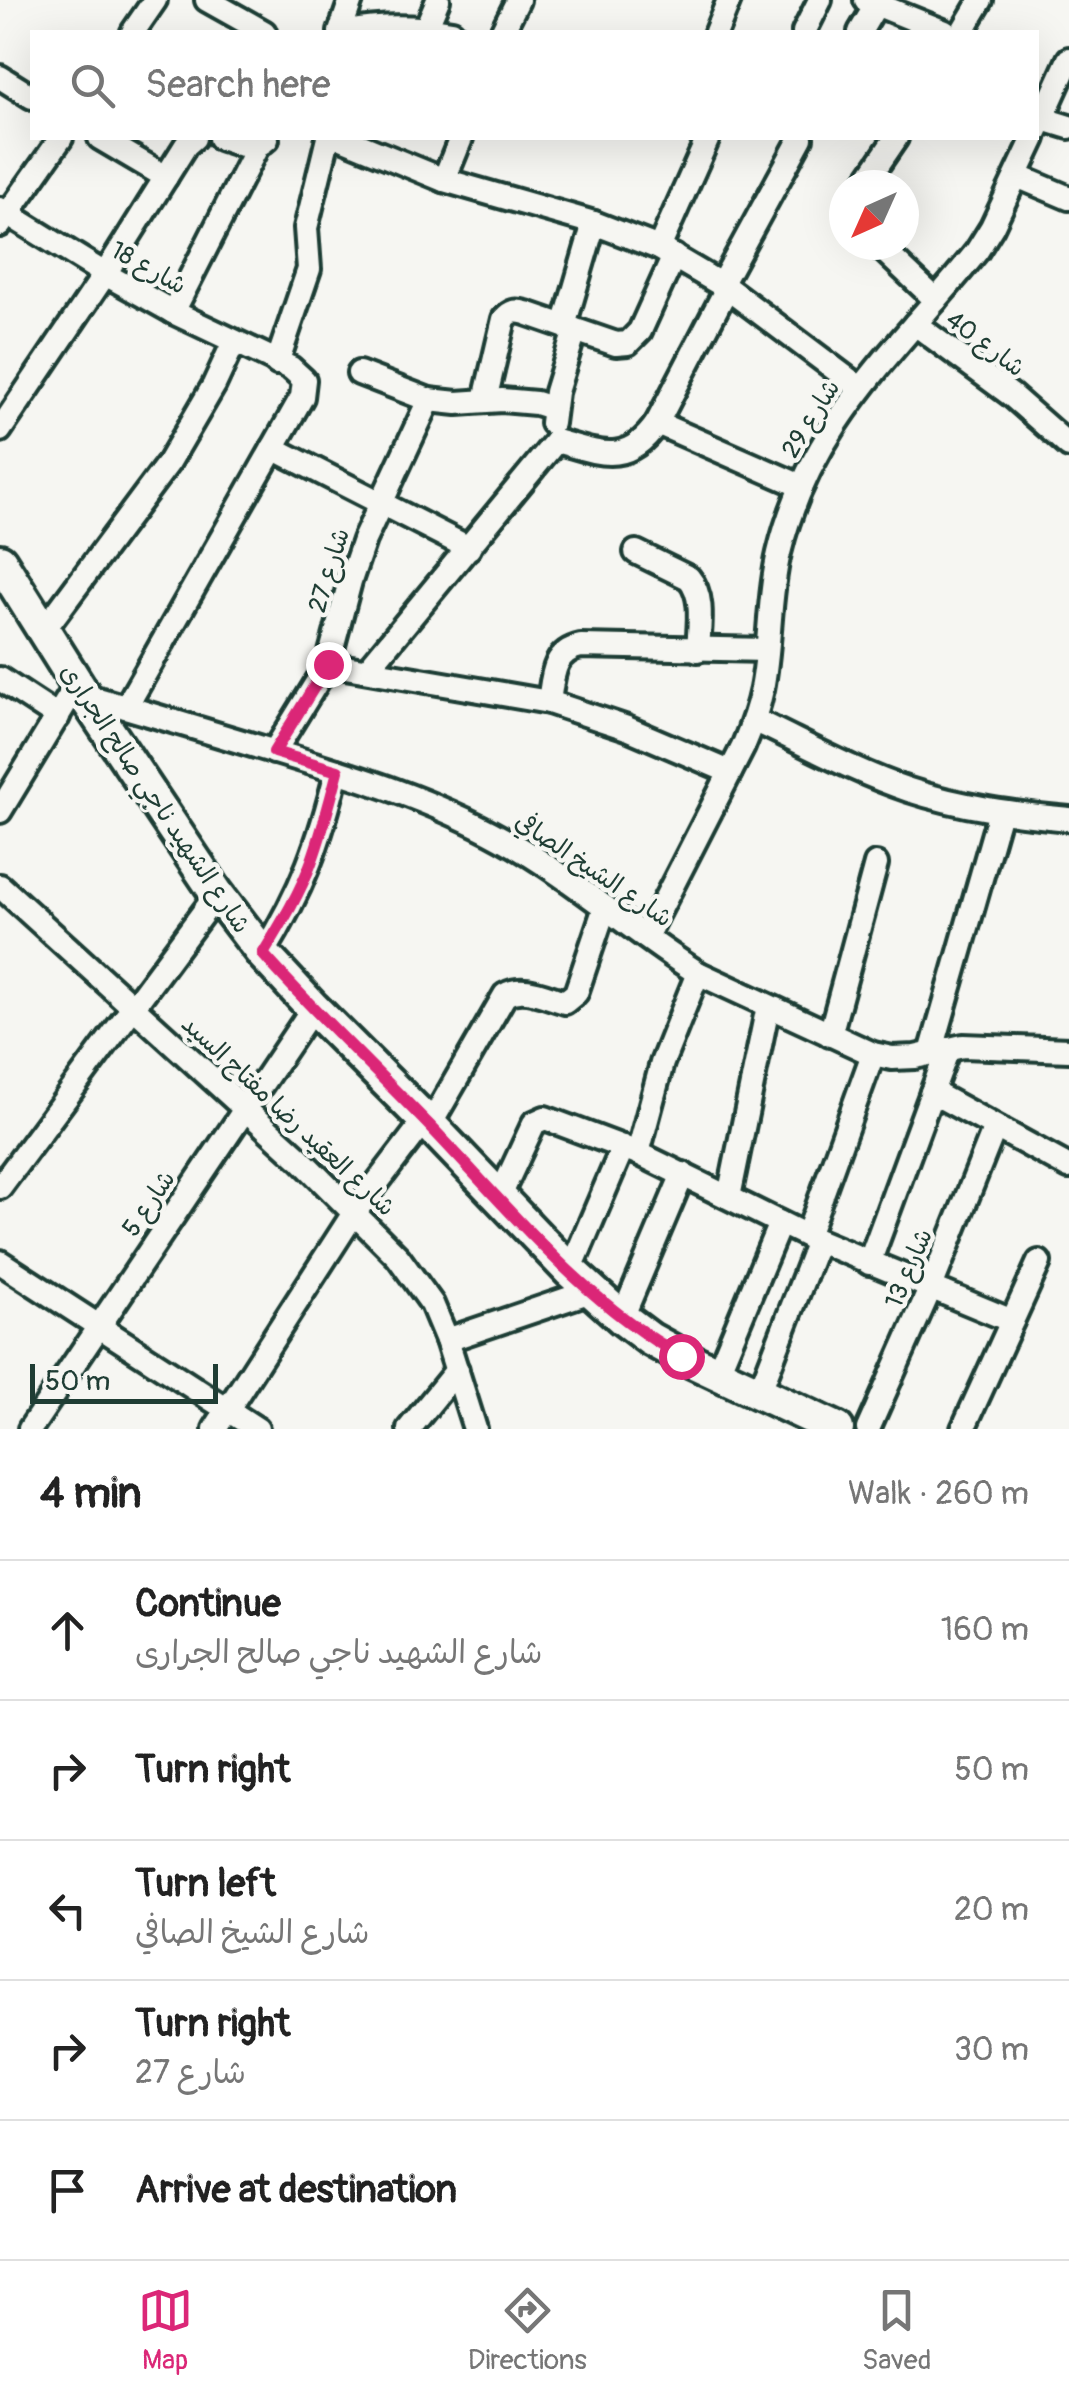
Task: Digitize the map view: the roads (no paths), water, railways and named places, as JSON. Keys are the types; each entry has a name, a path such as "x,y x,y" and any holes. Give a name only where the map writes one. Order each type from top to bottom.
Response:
{"street":[{"path":"134,30 155,0"},
{"path":"207,0 260,30"},
{"path":"341,30 351,0"},
{"path":"426,28 438,0"},
{"path":"503,30 518,0"},
{"path":"717,30 729,0"},
{"path":"805,30 820,0"},
{"path":"963,30 981,0"},
{"path":"861,30 871,2 940,30"},
{"path":"358,30 439,30"},
{"name":"شارع 29","path":"1039,127 1069,59"},
{"path":"0,77 30,96"},
{"path":"1039,129 1069,127"},
{"path":"3,216 59,140"},
{"path":"103,140 166,177"},
{"path":"0,430 192,140"},
{"path":"126,708 304,390 304,380 298,373 277,363 309,269 306,228 328,140"},
{"path":"347,140 444,180 594,224 667,252 724,287 860,388"},
{"path":"444,180 459,140"},
{"path":"485,400 504,319 510,312 517,310 616,344 628,343 640,331 707,140"},
{"path":"556,441 603,454 633,448 646,439 799,140"},
{"path":"874,170 895,140"},
{"name":"شارع 29","path":"646,937 744,747 754,720 762,688 772,586 801,486 828,435 860,388 977,251 1033,140"},
{"path":"173,312 263,142"},
{"path":"1017,176 1069,198"},
{"name":"شارع 18","path":"3,216 173,312 277,363"},
{"path":"556,441 552,408 594,224"},
{"path":"894,260 936,300"},
{"name":"شارع 40","path":"915,324 1011,396 1069,446"},
{"path":"44,630 168,462 207,398 234,342"},
{"path":"360,373 429,400 519,401 552,408"},
{"name":"شارع 27","path":"274,752 328,664 356,562 429,400"},
{"path":"656,423 801,486"},
{"path":"367,670 556,441"},
{"path":"273,448 469,548"},
{"path":"636,552 695,584 699,599 698,650"},
{"name":"شارع الشهيد ناجي صالح الجرارى","path":"0,561 217,894 263,954 313,1008 580,1281 622,1318 650,1339 717,1374 837,1429"},
{"path":"549,702 555,664 572,648 767,650"},
{"path":"328,664 549,702 626,728 730,772"},
{"path":"0,680 58,717"},
{"path":"0,811 58,717 81,690"},
{"name":"شارع الشيخ الصافي","path":"81,690 126,708 395,789 478,826 544,864 698,973 873,1054 916,1058 963,1046 1069,1050"},
{"path":"754,720 871,776 910,790 1000,812 1069,819"},
{"path":"263,954 289,912 310,866 338,771"},
{"path":"869,1262 932,1092 1000,812"},
{"path":"830,1034 876,864"},
{"name":"شارع العقيد رضا مفتاح السيد","path":"0,886 244,1109 398,1257 432,1304 475,1429"},
{"path":"0,1187 217,894"},
{"path":"222,1420 354,1212 427,1123 504,995 520,989 565,1002 576,993 605,907"},
{"path":"447,1340 580,1281 698,973"},
{"path":"729,1197 768,1006"},
{"name":"شارع 5","path":"30,1429 313,1008"},
{"path":"760,1393 873,1054"},
{"path":"932,1092 1069,1167"},
{"path":"499,1198 531,1129 545,1118 630,1150 812,1238 1012,1320"},
{"name":"شارع 13","path":"868,1429 931,1287 995,1127"},
{"path":"622,1318 682,1174"},
{"path":"717,1374 780,1223"},
{"path":"0,1262 99,1326 222,1420 257,1429"},
{"path":"963,1429 1039,1262"},
{"path":"409,1429 457,1370"}]}
